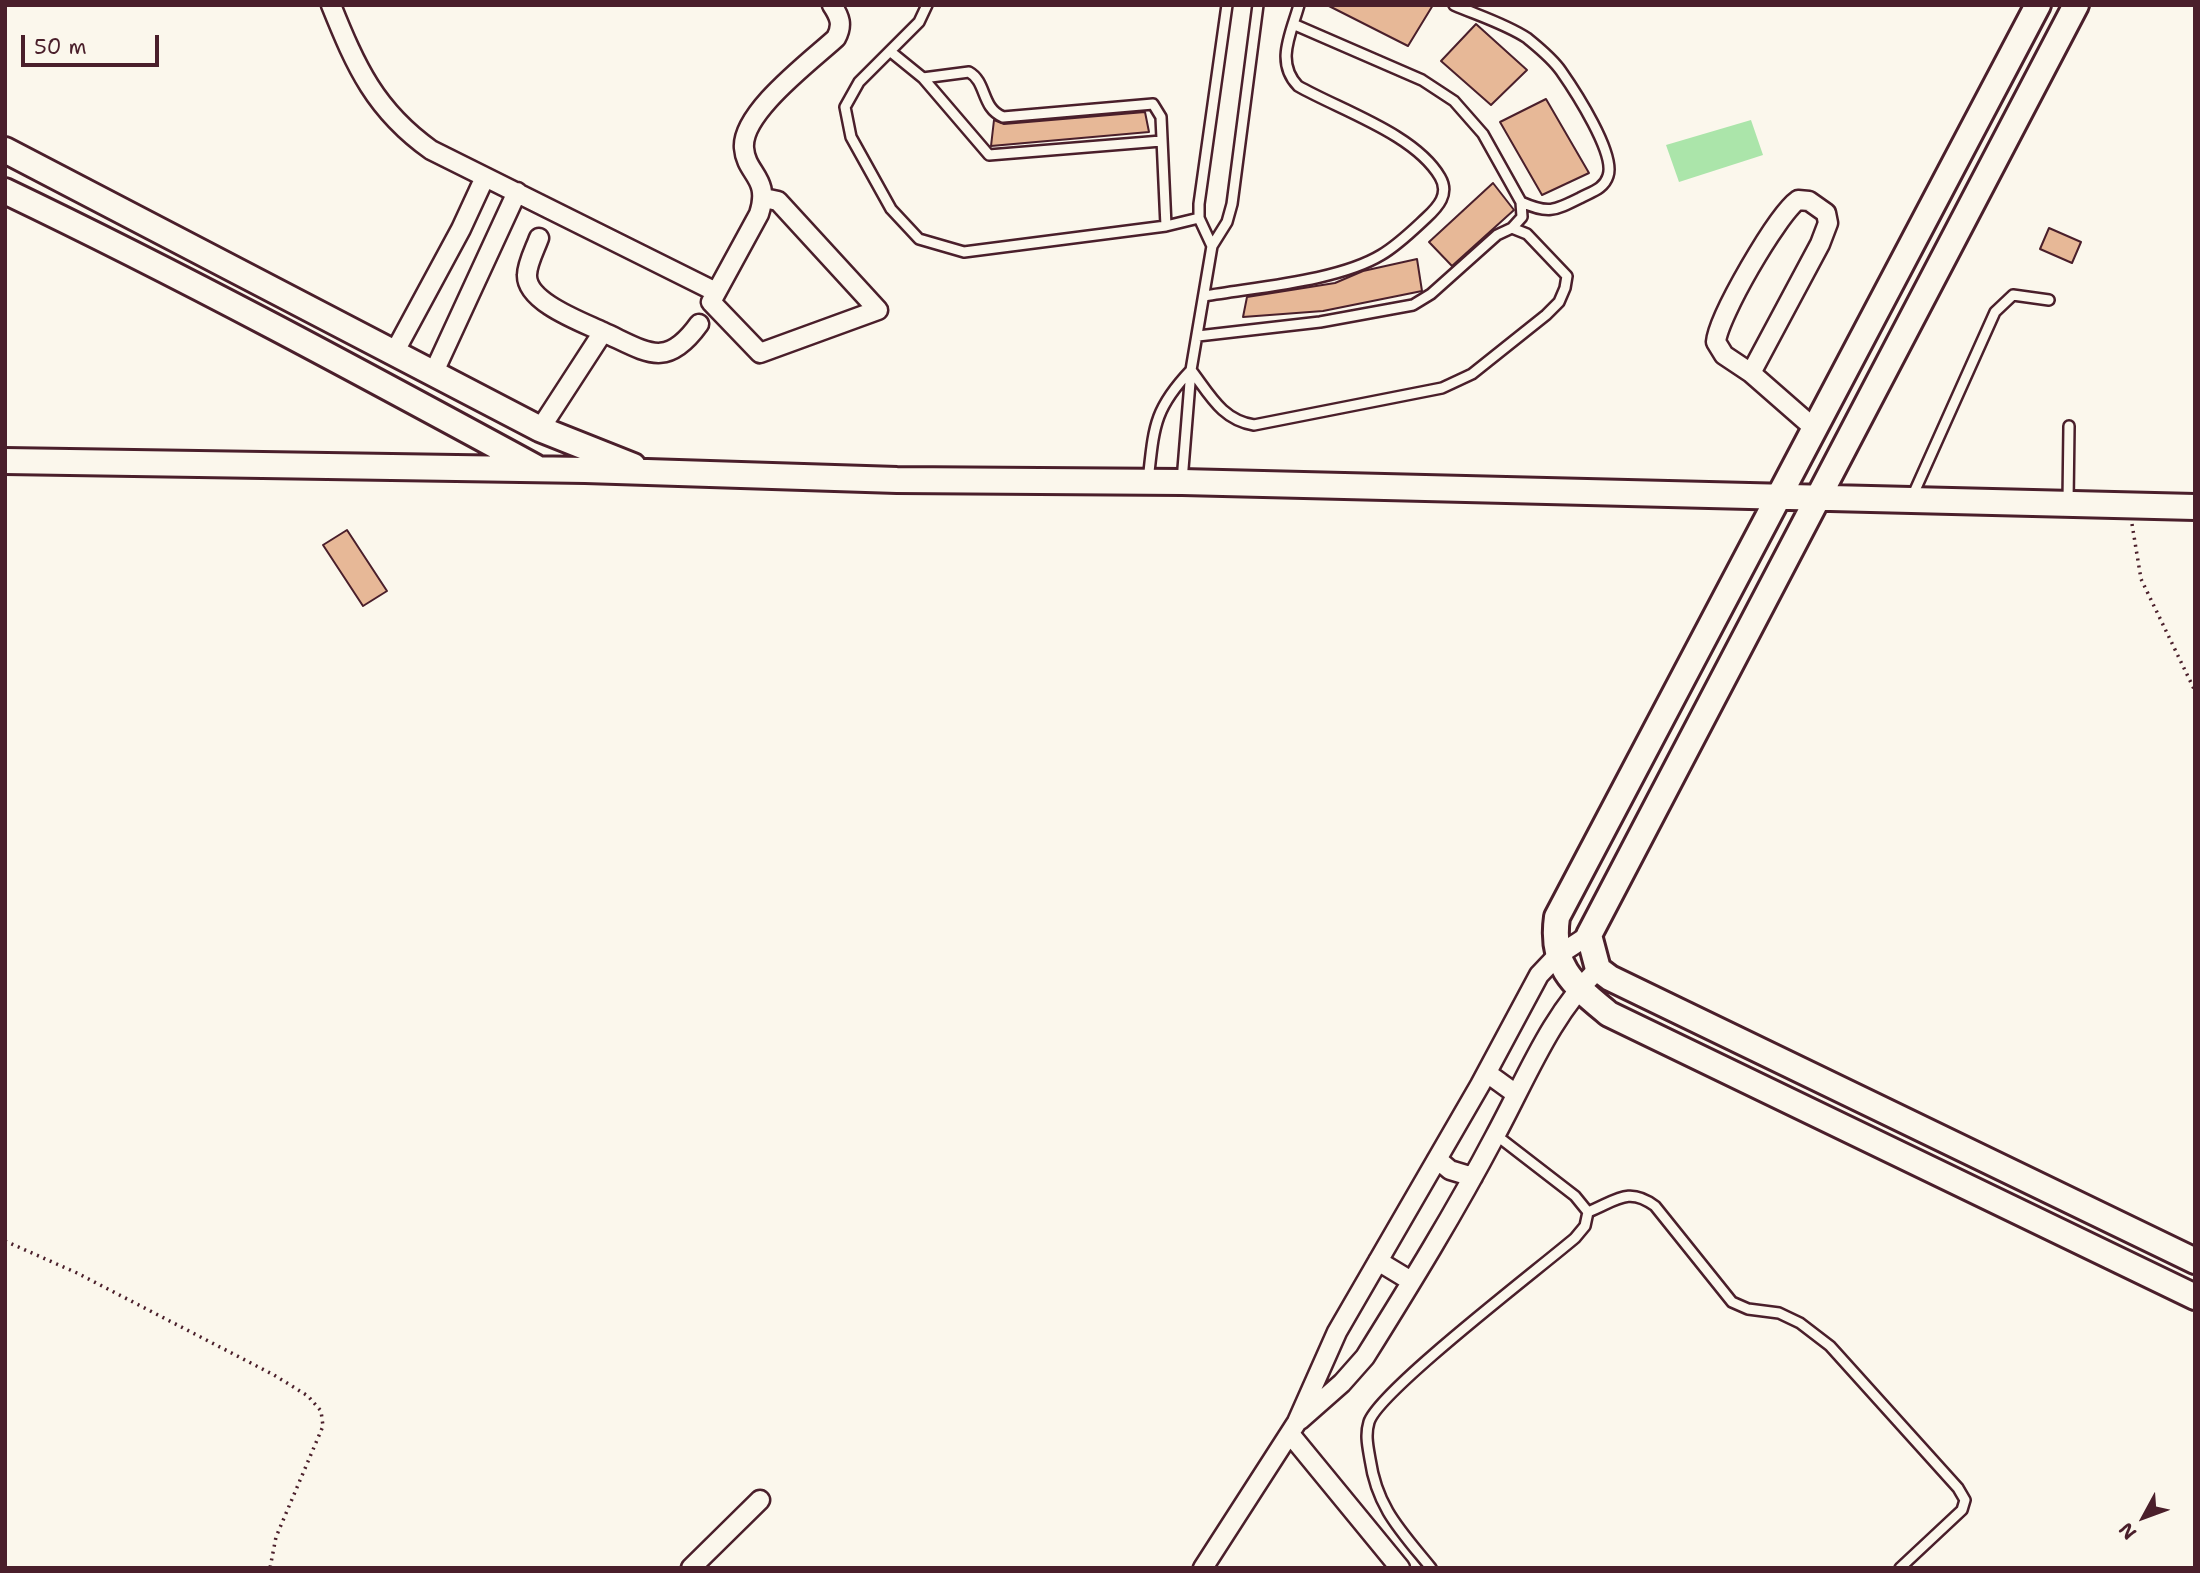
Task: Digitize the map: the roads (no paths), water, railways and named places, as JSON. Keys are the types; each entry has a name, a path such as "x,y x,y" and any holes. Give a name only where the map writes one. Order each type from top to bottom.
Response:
{"street":[{"path":"331,5 361,72 388,114 402,129 431,150 716,292"},
{"path":"764,198 778,201 878,310 760,353 711,302 759,214 764,198 744,149 746,132 752,119 765,104 836,38 841,28 839,16 832,5"},
{"path":"2038,5 1557,917 1553,941 1557,956 1578,988 1609,1014 2195,1297"},
{"path":"1203,1568 1294,1428 1337,1332 1487,1073 1539,975 1557,956 1589,935 2076,5"},
{"path":"5,150 540,429 648,472"},
{"path":"394,353 461,229 485,177"},
{"path":"5,191 116,244 273,325 539,469"},
{"path":"433,374 517,192"},
{"path":"1751,373 1820,244 1828,223 1826,213 1809,201 1798,200 1783,216 1717,328 1716,342 1724,355 1751,373 1815,429"},
{"path":"539,238 526,275 530,288 541,301 647,352 670,353 685,343 699,324"},
{"path":"540,429 603,332"},
{"path":"5,461 539,469 897,480 1148,481 2195,507"},
{"path":"1589,935 1598,969 1622,984 2195,1261"},
{"path":"1294,1428 1342,1383 1365,1357 1496,1135 1550,1029 1578,988 1598,969"},
{"path":"1487,1073 1516,1094"},
{"path":"1437,1159 1450,1170 1472,1177"},
{"path":"1378,1261 1411,1281"},
{"path":"1294,1428 1400,1568"},
{"path":"691,1568 760,1500"}],"lane":[{"path":"928,5 919,22 859,82 845,107 851,137 891,209 919,239 964,252 1167,226 1199,218"},
{"path":"1212,246 1199,218 1227,5"},
{"path":"1182,482 1191,370 1212,246 1227,222 1232,204 1258,5"},
{"path":"1205,296 1311,278 1380,256 1439,206 1444,194 1441,178 1419,153 1392,134 1298,86 1287,75 1285,62 1298,5"},
{"path":"1454,5 1524,36 1544,52 1561,71 1606,149 1611,164 1608,177 1600,188 1557,209 1542,212 1521,202"},
{"path":"1198,336 1320,322 1413,305 1430,294 1497,235 1512,228 1521,217 1521,202 1483,134 1454,101 1422,80 1293,24"},
{"path":"891,52 923,78 989,155 1161,141"},
{"path":"923,78 969,72 975,76 988,106 1003,117 1153,104 1161,117 1167,226"},
{"path":"1191,370 1223,413 1238,422 1254,425 1442,388 1472,374 1559,302 1567,276 1527,234 1512,228"},
{"path":"1911,499 1995,312 2013,295 2049,300"},
{"path":"1148,481 1155,427 1161,407 1191,370"},
{"path":"2068,504 2069,426"},
{"path":"1432,1568 1387,1514 1374,1487 1366,1436 1369,1420 1407,1379 1586,1226 1588,1212 1575,1196 1496,1135"},
{"path":"1588,1212 1630,1194 1641,1196 1655,1206 1732,1302 1748,1309 1779,1313 1800,1323 1830,1346 1958,1488 1965,1500 1962,1510 1900,1568"}]}
